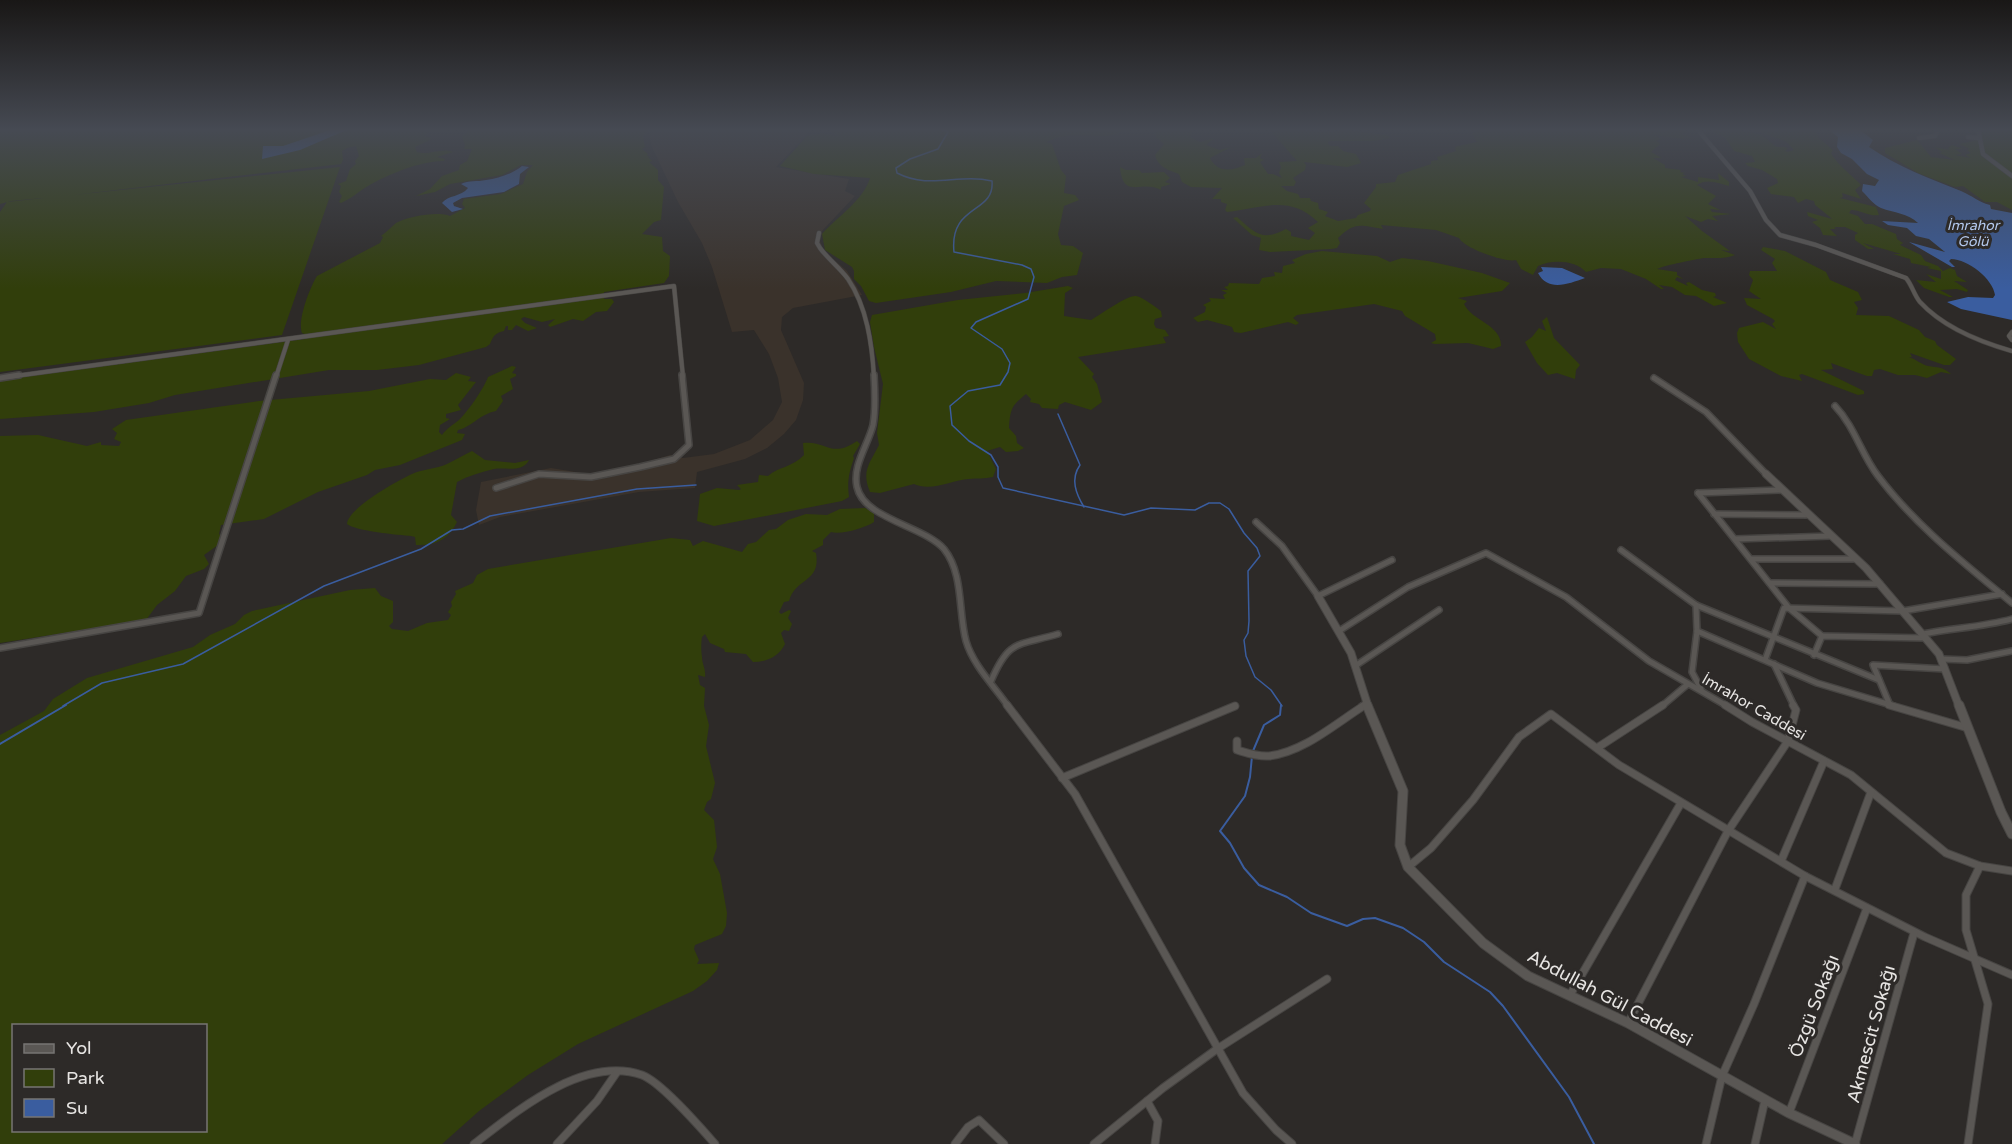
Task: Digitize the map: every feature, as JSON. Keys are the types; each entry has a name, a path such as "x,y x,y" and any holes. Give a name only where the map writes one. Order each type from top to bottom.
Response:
{"street":[{"path":"1743,182 1766,220 1780,234 1789,239 1816,245 1898,274 1910,281 1918,300 1931,312 1987,343 2012,351"},
{"path":"819,233 817,243 821,250 841,269 860,300 870,352 874,381 874,420 856,477 857,491 869,505 945,551 955,573 964,638 970,652 1075,794 1243,1093 1276,1130 1292,1144"},
{"path":"0,378 674,286 689,445 674,459 640,467 591,477 539,474 496,488"},
{"path":"2012,332 2009,336 2012,340"},
{"path":"0,648 200,613 288,340"},
{"path":"1654,378 1706,412 1782,490 1856,560 1925,636 1941,659 2001,812 2012,834"},
{"path":"1835,406 1853,425 1871,466 1884,483 1944,546 2012,603"},
{"path":"1782,490 1698,493 1789,608 1822,636 1925,636 1949,629 1983,627 2012,619"},
{"path":"1714,514 1808,515"},
{"path":"1256,522 1282,546 1318,596 1392,560"},
{"path":"1735,539 1831,536"},
{"path":"1621,550 1696,605 1879,680"},
{"name":"İmrahor Caddesi","path":"1339,630 1408,587 1486,553 1566,597 1648,662 1701,689 1752,722 1851,775 1946,853 1980,866 2012,871"},
{"path":"1752,559 1856,560"},
{"path":"1770,583 1880,585"},
{"path":"1765,660 1784,608 1903,611 2002,594"},
{"name":"Abdullah Gül Caddesi","path":"1318,596 1339,630 1355,666 1367,703 1403,791 1400,845 1408,867 1483,943 1528,976 1628,1023 1765,1100 1855,1144"},
{"path":"1696,605 1697,631 1692,672 1701,689"},
{"path":"1355,666 1439,610"},
{"path":"1697,631 1816,683 1968,728"},
{"path":"991,681 1001,658 1010,648 1058,634"},
{"path":"1814,655 1822,636"},
{"path":"1941,659 1967,660 2012,651"},
{"path":"1628,1023 1728,831 1788,741 1796,710 1774,664"},
{"path":"1889,703 1873,665 1945,669"},
{"path":"1597,748 1658,709 1688,684"},
{"path":"1237,741 1237,750 1259,756 1271,756 1289,751 1367,703"},
{"path":"1062,778 1234,706"},
{"path":"1408,867 1431,848 1473,800 1519,737 1551,714 1619,765 1805,876 1835,889 1914,933 1976,962 2012,975"},
{"path":"1781,861 1824,761"},
{"path":"1835,889 1871,792"},
{"path":"1570,995 1681,803"},
{"path":"1968,1144 1988,1004 1966,930 1966,895 1980,866"},
{"path":"1706,1144 1722,1076 1805,876"},
{"name":"Özgü Sokağı","path":"1790,1113 1867,908"},
{"name":"Akmescit Sokağı","path":"1855,1144 1914,933"},
{"path":"1094,1144 1217,1049 1327,979"},
{"path":"557,1144 597,1101 617,1071"},
{"path":"474,1144 536,1099 578,1077 617,1071 644,1075 702,1128 715,1144"},
{"path":"1755,1144 1765,1100"},
{"path":"1147,1101 1159,1118 1160,1130 1155,1144"},
{"path":"955,1144 968,1127 979,1120 1004,1144"}],"shaded area":[{"path":"669,182 848,182 845,191 855,196 822,231 820,241 824,251 847,271 862,295 793,308 782,317 781,330 804,383 803,400 796,420 767,448 745,459 697,472 695,488 639,492 500,517 479,525 476,510 481,482 551,468 594,475 610,473 670,455 683,458 714,454 750,440 773,420 782,402 778,378 769,354 754,330 732,332 712,267 702,243"}],"green space":[{"path":"0,182 182,182 73,195 193,182 335,182 282,335 0,372 0,212 7,202 0,204"},
{"path":"375,182 341,203 339,202 342,196 339,192 341,186 338,184"},
{"path":"436,182 459,182 450,184 435,192 416,196 430,189"},
{"path":"660,182 664,187 661,220 654,222 642,234 662,237 663,251 670,256 669,276 664,283 604,292 604,299 612,299 614,302 607,311 596,312 583,321 573,319 550,327 548,325 555,319 542,322 524,317 521,319 525,323 537,328 528,331 516,325 512,330 508,330 506,326 504,331 495,335 486,347 419,365 377,370 329,370 175,395 149,403 94,412 0,419 0,380 305,339 307,335 302,333 301,321 317,276 380,243 383,237 381,236 401,220 431,214 450,216 465,208 462,204 464,199 501,194 523,184"},
{"path":"868,182 1065,182 1064,193 1075,195 1079,200 1064,206 1058,234 1061,245 1073,246 1083,253 1077,275 1062,277 1047,283 996,281 951,292 876,303 869,301 861,286 854,279 852,267 825,250 822,234 856,201"},
{"path":"1183,182 1296,182 1294,186 1281,186 1287,191 1298,194 1300,198 1310,198 1311,201 1318,203 1319,209 1328,212 1325,216 1338,221 1356,218 1370,211 1371,209 1364,203 1376,184 1703,182 1697,185 1716,196 1708,204 1720,210 1710,209 1712,212 1731,214 1712,216 1718,221 1708,219 1701,222 1685,216 1730,251 1721,250 1735,255 1725,258 1697,259 1657,269 1677,272 1677,275 1683,279 1677,277 1675,280 1688,286 1686,283 1689,282 1702,290 1715,293 1716,296 1713,297 1727,303 1714,306 1696,296 1685,295 1672,287 1659,285 1664,289 1661,289 1646,279 1621,269 1601,268 1586,272 1576,265 1557,262 1538,266 1533,275 1521,269 1516,260 1485,254 1468,246 1459,238 1436,230 1381,225 1383,229 1358,226 1349,229 1338,238 1340,243 1337,248 1270,252 1259,250 1261,238 1252,235 1233,218 1237,217 1260,234 1271,235 1286,229 1291,232 1291,236 1309,240 1315,233 1308,228 1318,222 1307,213 1286,205 1227,212 1225,210 1227,204 1221,202 1221,199 1212,199 1222,188 1191,187"},
{"path":"1714,182 1729,182 1729,186"},
{"path":"1858,182 1861,185 1855,190 1861,199 1842,193 1843,197 1840,198 1876,207 1879,215 1851,210 1849,213 1858,216 1865,224 1872,224 1896,234 1897,239 1903,243 1900,245 1921,255 1925,261 1938,266 1943,271 1950,268 1955,270 1957,276 1967,282 1954,281 1968,290 1967,292 1957,289 1940,290 1953,297 1949,297 1924,288 1916,280 1936,282 1926,274 1941,279 1941,271 1911,263 1910,259 1893,254 1901,254 1863,243 1874,249 1868,249 1855,240 1855,235 1858,233 1845,227 1830,229 1837,236 1823,235 1820,228 1812,222 1818,220 1808,216 1807,212 1832,219 1815,205 1814,201 1806,199 1798,203 1794,197 1771,194 1767,188 1778,183"},
{"path":"1943,182 2012,182 2012,210 1997,202 1985,202 1963,186 1955,187"},
{"path":"1125,183 1171,184 1161,187 1161,190 1154,187 1134,187"},
{"path":"1763,247 1785,251 1826,272 1830,280 1858,292 1862,300 1854,302 1858,308 1856,315 1889,316 1919,330 1925,337 1935,341 1956,359 1950,365 1944,365 1910,353 1912,357 1909,357 1926,365 1942,368 1951,374 1941,372 1927,378 1898,375 1880,369 1874,370 1872,376 1867,376 1831,363 1833,369 1821,370 1864,391 1864,394 1858,395 1802,374 1799,375 1802,381 1781,376 1749,359 1738,342 1739,328 1763,322 1776,329 1772,324 1775,321 1773,319 1747,305 1744,298 1761,299 1749,291 1753,280 1749,275 1750,271 1777,271 1772,263 1775,259 1761,250"},
{"path":"1322,251 1377,256 1390,262 1402,258 1428,261 1482,273 1510,283 1502,291 1458,298 1467,301 1464,304 1468,310 1497,333 1501,346 1493,349 1468,343 1431,343 1436,340 1435,334 1405,316 1402,311 1374,304 1297,315 1293,318 1299,323 1296,325 1288,322 1241,333 1234,332 1229,326 1207,320 1198,322 1193,318 1205,312 1206,307 1203,305 1211,301 1209,298 1225,299 1223,295 1227,293 1221,290 1228,290 1224,287 1229,283 1259,284 1262,278 1275,276 1274,272 1282,273 1283,266 1295,263 1292,260"},
{"path":"1068,286 1073,288 1065,293 1064,316 1091,320 1120,302 1136,296 1161,311 1162,317 1155,319 1154,324 1156,328 1165,330 1169,336 1163,337 1166,343 1078,357 1094,374 1092,377 1097,384 1102,402 1091,410 1065,402 1059,405 1058,409 1042,408 1039,404 1030,402 1031,399 1026,394 1013,407 1009,428 1016,436 1017,443 1024,448 1006,452 1000,447 987,451 996,469 993,477 927,487 914,484 880,493 870,492 866,478 870,462 879,445 877,433 883,384 870,322 872,315 958,300"},
{"path":"1547,317 1554,338 1580,365 1576,370 1575,379 1557,373 1548,375 1537,363 1525,342 1539,328 1546,331 1542,321"},
{"path":"512,366 516,367 512,373 516,376 510,379 513,389 501,396 503,401 496,411 458,430 457,433 465,434 462,440 400,465 375,470 318,492 264,519 221,525 219,534 223,538 221,543 204,555 209,564 204,569 186,576 175,591 157,605 146,620 0,643 0,436 38,435 87,446 101,442 101,445 119,446 121,442 114,439 117,433 112,429 126,420 259,401 369,391 430,379 446,380 456,373 471,377 468,381 476,382 458,405 461,410 446,414 446,418 450,419 440,425 439,432 442,435 467,411 488,377"},
{"path":"857,441 860,444 853,456 848,482 849,497 842,501 714,526 697,521 700,494 717,488 739,490 741,489 737,485 758,482 759,475 768,476 800,459 804,455 803,443 835,449"},
{"path":"472,451 485,460 515,463 529,460 523,467 494,469 457,482 451,515 457,522 446,537 436,543 416,545 415,537 368,531 347,524 355,510 396,483 416,472 447,464"},
{"path":"865,508 874,513 874,522 865,527 841,533 831,532 823,540 823,545 812,551 816,553 815,570 792,593 789,601 784,602 779,612 781,614 791,611 788,618 792,624 789,631 784,630 781,633 785,644 776,655 767,660 753,662 746,654 725,652 724,649 710,643 705,634 702,637 701,652 705,677 698,675 700,685 705,688 704,706 709,725 706,746 715,783 711,799 704,810 714,820 717,847 713,859 720,874 727,913 726,926 722,934 695,945 694,949 699,960 697,964 719,963 717,970 707,981 693,991 578,1044 528,1075 479,1111 442,1144 0,1144 0,735 44,711 53,699 87,678 193,647 210,635 235,624 252,611 350,590 375,588 381,596 393,601 393,622 389,626 392,629 408,631 427,623 448,620 451,615 448,612 456,594 455,591 473,583 477,575 488,569 671,538 690,540 693,546 703,541 742,552 748,544 756,542 769,530 776,529 788,520 806,514 827,515 840,509"}],"water":[{"path":"519,182 504,192 462,198 453,203 454,206 463,209 452,212 442,203 468,188 461,184"},
{"name":"İmrahor Gölü","path":"1877,182 1939,182 1990,205 1991,209 2012,213 2012,320 1961,309 1947,302 1968,297 1993,298 1995,295 1990,283 1972,266 1951,259 1949,261 1955,267 1952,267 1909,242 1945,252 1929,239 1916,236 1907,228 1888,225 1882,221 1918,223 1905,215 1881,208 1862,191 1863,184 1875,186"},
{"path":"1541,267 1562,268 1585,278 1553,285 1542,279 1538,273 1543,271"}],"waterway":[{"path":"992,182 991,192 987,199 958,225 954,237 954,252 1022,265 1031,269 1034,277 1028,299 976,322 971,328 1002,349 1010,363 1008,372 1000,385 968,391 950,406 952,425 969,441 991,455 998,467 998,477 1003,488 1083,506"},
{"path":"1058,414 1080,465 1075,476 1075,486 1083,506"},
{"path":"63,706 102,683 183,664 324,586 421,549 452,530 463,529 490,516 637,489 696,485"},
{"path":"1083,506 1124,515 1151,508 1195,510 1209,503 1220,503 1229,509 1244,533 1257,548 1260,556 1248,571 1249,621 1248,633 1244,640 1246,656 1255,677 1271,690 1282,706"},
{"path":"0,744 66,705"},
{"path":"1253,751 1264,725 1280,715 1281,705"},
{"path":"1252,756 1245,796 1220,831 1230,843 1244,868 1259,885 1287,897 1311,913 1347,926 1363,919 1375,918 1403,928 1424,942 1444,962 1490,992 1503,1006 1569,1097 1594,1144"}]}
